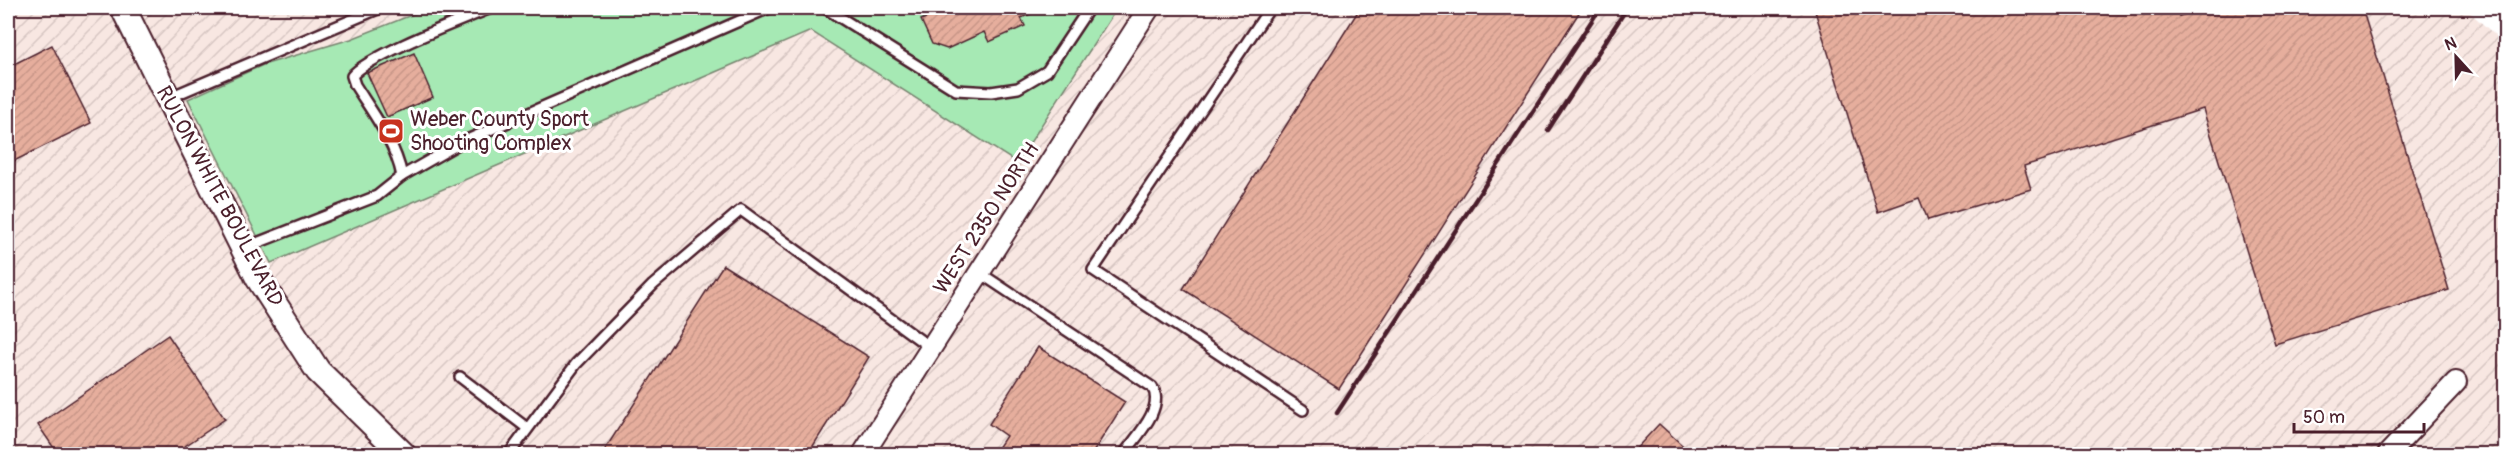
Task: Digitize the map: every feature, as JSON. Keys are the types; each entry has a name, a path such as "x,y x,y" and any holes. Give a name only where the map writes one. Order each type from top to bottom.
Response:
{"street":[{"name":"RULON WHITE BOULEVARD","path":"123,8 258,278 318,371 403,454"},
{"name":"WEST 2350 NORTH","path":"865,454 1149,8"},
{"path":"2388,454 2456,382"}],"lane":[{"path":"168,98 380,8"},
{"path":"402,176 393,144 352,76 358,67 491,8"},
{"path":"244,248 377,196 402,176 460,143 769,8"},
{"path":"825,8 956,90 990,92 1018,88 1047,71 1089,8"},
{"path":"1270,8 1093,270 1303,410"},
{"path":"509,454 576,364 638,301 741,210 931,348"},
{"path":"980,273 1152,387 1156,402 1151,414 1124,454"},
{"path":"460,377 527,428"}],"shaded area":[{"path":"8,8 2465,8 2505,44 2505,454 8,454"}],"green space":[{"name":"Weber County Sport Shooting Complex","path":"429,8 1117,8 1017,163 811,31 271,263 188,99 263,65 351,39"}],"building":[{"path":"949,8 1045,8 1021,18 1025,26 989,42 984,32 947,49 932,44 921,20"},
{"path":"1360,8 1582,8 1339,389 1183,289"},
{"path":"1814,8 2176,8 2179,16 2208,8 2362,8 2449,290 2275,344 2203,109 2024,166 2031,189 1928,220 1919,198 1878,212"},
{"path":"52,45 91,123 8,164 8,67"},
{"path":"414,53 433,97 387,117 367,73"},
{"path":"723,265 869,357 808,454 602,454"},
{"path":"168,335 225,419 173,454 58,454 38,425"},
{"path":"1038,347 1125,402 1092,454 994,454 1006,436 989,424"},
{"path":"1659,424 1692,454 1631,454"}],"railway":[{"path":"1337,413 1600,8"},
{"path":"1548,130 1627,8"},
{"path":"2494,8 2506,17"}],"place":[{"name":"Weber County Sport Shooting Complex","path":"391,131"}]}
